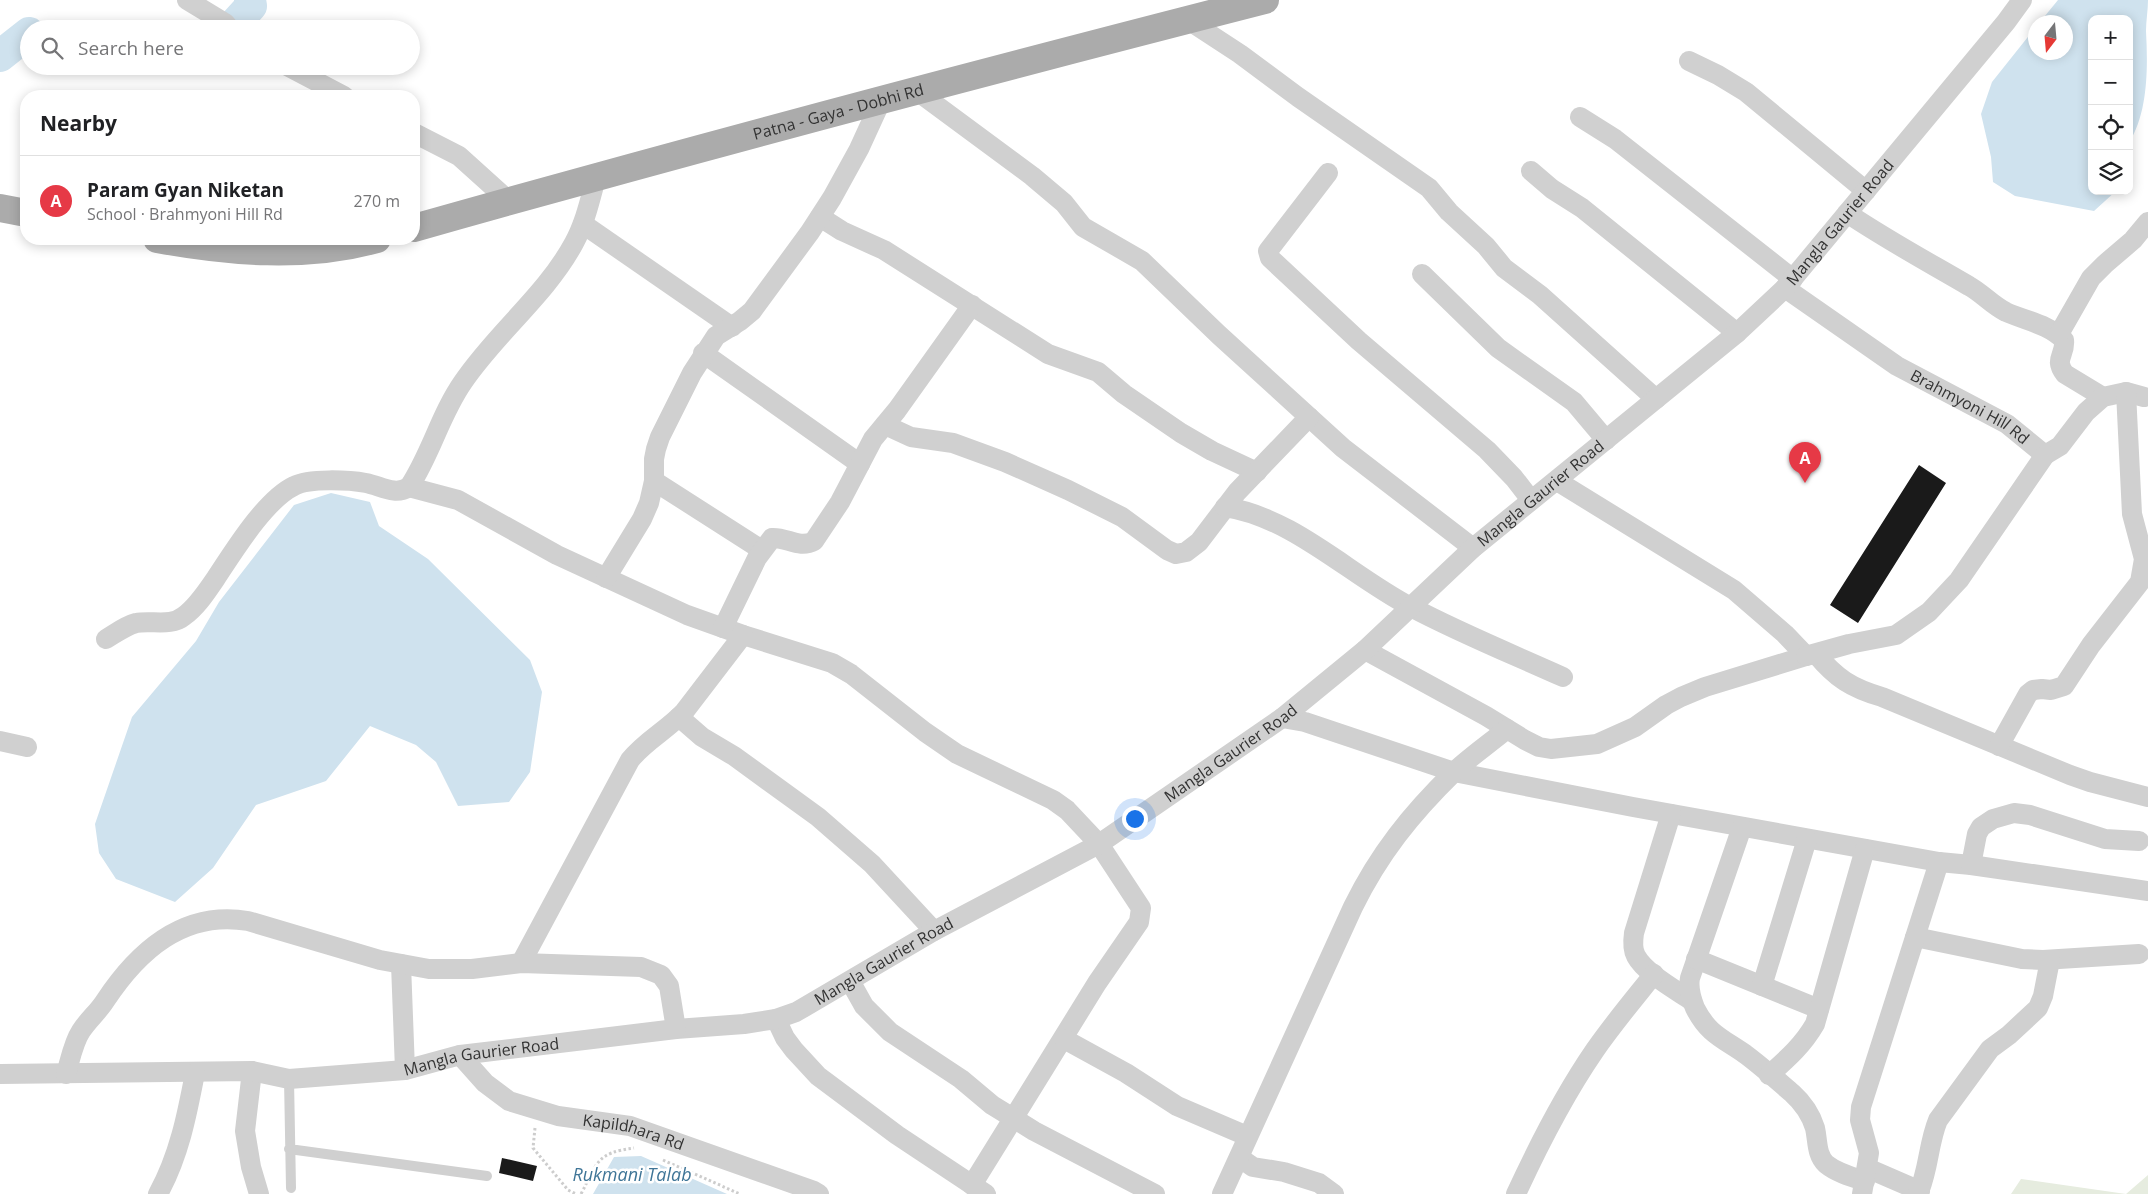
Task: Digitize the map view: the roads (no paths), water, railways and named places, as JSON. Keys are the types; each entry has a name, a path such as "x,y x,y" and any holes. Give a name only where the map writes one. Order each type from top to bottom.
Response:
{"main road":[{"name":"Patna - Gaya - Dobhi Rd","path":"420,226 917,91 1265,0"},
{"path":"0,208 20,212"},
{"path":"196,245 228,250 277,252 320,249 343,245"}],"street":[{"path":"187,0 218,20"},
{"name":"Mangla Gaurier Road","path":"0,1074 252,1071 289,1079 405,1070 460,1055 676,1028 744,1024 776,1019 796,1012 934,931 1099,844 1282,718 1365,650 1473,548 1531,500 1558,481 1738,333 1789,283 2006,22 2022,0"},
{"path":"1188,20 1240,54 1298,97 1429,188 1449,212 1486,246 1504,268 1540,295 1656,399"},
{"path":"1689,61 1718,75 1746,92 1866,191"},
{"path":"304,75 333,90"},
{"path":"917,91 1032,176 1064,203 1083,227 1142,261 1219,335 1343,448 1473,548"},
{"path":"606,578 642,519 651,498 654,481 654,460 660,437 703,353 716,336 732,327 752,311 820,217 859,149 881,101"},
{"name":"Brahmyoni Hill Rd","path":"1580,117 1615,138 1789,283 1897,366 2007,424 2045,455 2060,446 2086,412 2103,397"},
{"path":"420,136 459,156 509,201"},
{"path":"1531,171 1552,189 1589,213 1738,333"},
{"path":"1328,173 1300,211 1272,244 1268,251 1270,258 1359,341 1486,450 1514,478 1531,500"},
{"path":"106,639 126,626 138,623 177,621 185,616 202,597 271,503 295,485 308,482 349,481 402,492 409,487 454,394 497,338 563,262 583,224 596,178"},
{"path":"1848,213 1892,243 1976,290 2006,312 2059,334 2065,344 2059,363 2060,368 2065,374 2103,397 2139,395 2132,514 2144,558 2140,582 2091,645 2064,686 2051,690 2033,690 2028,694 1999,746"},
{"path":"820,217 842,231 884,250 1048,354 1098,372 1139,405 1198,444 1257,472"},
{"path":"2059,334 2091,278 2133,240 2148,222"},
{"path":"583,224 732,327"},
{"path":"1422,274 1498,348 1574,402 1606,440"},
{"path":"723,628 762,550 772,538 779,538 799,544 808,544 814,541 840,502 874,440 972,305"},
{"path":"703,353 860,464"},
{"path":"885,425 911,437 953,443 1005,462 1108,509 1167,550 1176,554 1186,552 1199,542 1225,507 1309,417"},
{"path":"1365,650 1539,746 1551,749 1597,744 1635,726 1681,697 1706,687 1857,642 1896,635 1929,612 1959,580 2045,455"},
{"path":"654,481 762,550"},
{"path":"1558,481 1734,590 1845,682 2090,782 2148,796"},
{"path":"409,487 458,500 557,555 687,615 832,663 851,674 956,754 1053,800 1067,810 1099,844 1141,908 1141,916 1130,936 1097,983 1064,1039 1012,1119 979,1190 897,1135 818,1076 785,1038 776,1019"},
{"path":"1225,507 1244,510 1290,532 1410,607 1563,677"},
{"path":"522,963 630,760 645,744 679,717 743,635"},
{"path":"679,717 702,737 734,756 818,817 872,864 934,931"},
{"path":"1282,718 1305,722 1454,772 1671,814 1939,862 2148,891"},
{"path":"1222,1194 1353,907 1376,862 1391,841 1454,772 1508,729"},
{"path":"0,741 27,747"},
{"path":"1971,865 1976,834 1980,827 1993,819 2014,813 2030,815 2105,839 2139,841"},
{"path":"1671,814 1634,933 1633,944 1636,956 1654,974 1692,1001"},
{"path":"1742,827 1696,959 1688,988 1704,1025 1746,1055 1793,1094 1809,1113 1815,1128 1819,1155 1826,1164 1838,1171 1865,1181 1919,1192 1926,1176 1933,1132 1938,1120 1990,1049 2009,1035 2038,1008 2043,996 2050,960"},
{"path":"1762,986 1807,839"},
{"path":"1769,1075 1808,1038 1815,1024 1865,849"},
{"path":"1865,1181 1869,1153 1860,1120 1861,1108 1939,862"},
{"path":"66,1074 81,1031 105,1002 114,986 139,957 169,934 200,922 233,918 380,960 448,970 522,963 642,967 661,975 669,986 676,1028"},
{"path":"1915,937 2022,959 2050,960 2139,954"},
{"path":"1696,959 1819,1009"},
{"path":"401,964 405,1070"},
{"path":"1516,1194 1549,1126 1576,1080 1596,1049 1654,974"},
{"path":"850,981 864,1006 890,1032 961,1079 1012,1119 1155,1194"},
{"path":"1064,1039 1126,1073 1177,1106 1247,1136"},
{"name":"Kapildhara Rd","path":"460,1055 485,1083 509,1101 558,1116 630,1126 819,1194"},
{"path":"252,1071 245,1131 259,1194"},
{"path":"159,1194 172,1164 184,1128 194,1073"},
{"path":"1240,1158 1254,1167 1284,1172 1319,1183 1334,1194"}],"lane":[{"path":"289,1079 291,1188"},
{"path":"289,1149 487,1176"}],"water":[{"path":"2058,0 2148,0 2146,27 2147,75 2140,118 2133,135 2133,15 2088,15 2088,195 2112,195 2094,211 2015,196 1993,182 1991,157 1981,114 1992,82 2028,37 2028,60 2073,60 2073,15 2046,15"},
{"path":"331,493 370,502 379,526 428,559 530,660 542,692 530,772 509,802 458,806 436,762 416,745 370,726 326,781 256,805 213,868 175,902 116,879 99,853 95,824 132,717 196,641 219,602 294,505"},
{"name":"Rukmani Talab","path":"641,1156 727,1194 593,1194 614,1157"}],"waterway":[{"path":"238,20 251,6 250,0"},
{"path":"0,56 20,40"}],"place":[{"name":"Param Gyan Niketan","path":"1805,483"}]}
